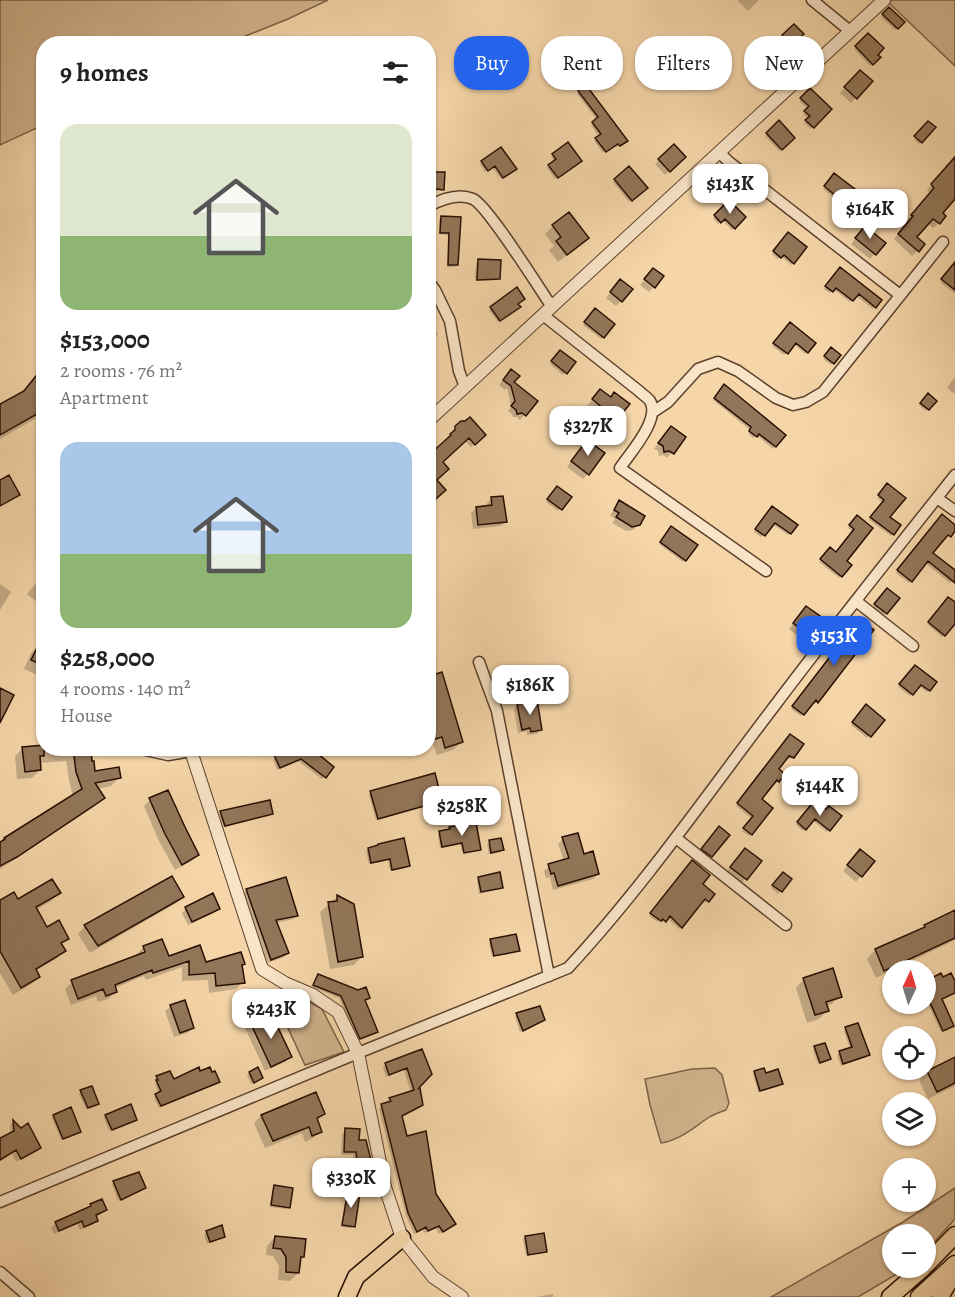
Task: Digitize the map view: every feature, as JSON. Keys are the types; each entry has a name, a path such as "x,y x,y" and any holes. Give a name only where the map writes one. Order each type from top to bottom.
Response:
{"highway":[{"path":"936,1254 955,1236"},
{"path":"347,1297 356,1277 402,1238"},
{"path":"919,1297 955,1264"},
{"path":"940,1297 955,1271"},
{"path":"890,1297 911,1278"}],"street":[{"path":"812,0 850,30"},
{"path":"436,414 884,0"},
{"path":"719,152 900,295"},
{"path":"436,202 462,196 476,200 489,215 547,311 650,401 653,412 650,424 620,468 766,571"},
{"path":"653,412 668,402 698,369 718,362 738,371 776,398 793,405 806,402 823,392 942,242"},
{"path":"436,292 450,321 459,371 465,387"},
{"path":"0,1202 568,968 592,942 676,838 776,704 955,475"},
{"path":"937,498 955,511"},
{"path":"856,601 913,646"},
{"path":"479,662 497,711 549,976"},
{"path":"192,756 262,969 285,983 313,995 338,1012 358,1053 385,1187 402,1238 433,1277 462,1297"},
{"path":"676,838 786,925"},
{"path":"0,1272 29,1297"}],"shaded area":[{"path":"0,0 328,0 246,36 36,36 36,128 0,145"},
{"path":"892,0 955,0 955,66 889,3"},
{"path":"271,991 300,997 322,1009 344,1052 305,1065"},
{"path":"715,1068 722,1075 729,1103 726,1110 710,1117 692,1130 661,1143 645,1079 692,1069"},
{"path":"955,1188 955,1219 936,1240 936,1224 899,1224 918,1212 936,1212 936,1200"},
{"path":"882,1234 882,1278 890,1278 858,1297 771,1297"}],"building":[{"path":"889,7 905,22 898,29 882,14"},
{"path":"794,24 804,34 802,36 782,35"},
{"path":"868,33 884,48 878,55 881,57 873,65 855,46"},
{"path":"860,70 873,81 857,99 844,87"},
{"path":"590,90 628,141 606,152 595,138 601,134 592,122 598,117 578,91"},
{"path":"808,90 812,90 832,109 814,128 805,120 810,116 804,111 809,106 800,98"},
{"path":"779,120 795,138 782,150 766,133"},
{"path":"928,121 936,127 922,143 914,136"},
{"path":"568,142 582,161 558,178 548,165 556,159 552,154"},
{"path":"674,144 686,157 670,172 658,159"},
{"path":"501,147 517,169 503,178 495,166 488,171 481,161"},
{"path":"955,157 955,199 943,213 946,216 940,224 933,219 917,237 925,244 919,252 898,234 934,188 931,184"},
{"path":"629,166 648,188 632,201 614,179"},
{"path":"436,172 445,172 444,190 436,189"},
{"path":"834,173 860,193 849,207 824,186"},
{"path":"729,200 746,217 735,229 725,219 721,223 714,215"},
{"path":"569,212 589,238 567,255 556,241 561,237 552,225"},
{"path":"441,216 461,217 458,265 448,265 449,233 440,233"},
{"path":"865,226 886,243 876,255 855,238"},
{"path":"788,232 807,247 794,264 784,255 781,258 773,251"},
{"path":"478,259 501,260 500,279 477,280"},
{"path":"955,262 955,290 941,279"},
{"path":"840,267 882,300 876,308 859,294 853,301 836,288 833,292 825,286"},
{"path":"653,268 664,276 655,288 644,279"},
{"path":"620,279 633,289 622,302 610,292"},
{"path":"517,287 525,299 518,304 521,307 500,321 490,307"},
{"path":"595,308 615,324 604,338 584,322"},
{"path":"790,322 816,343 808,353 796,343 788,354 773,343"},
{"path":"831,347 841,355 834,364 824,356"},
{"path":"560,350 576,362 567,374 551,361"},
{"path":"511,369 520,376 514,382 538,401 526,416 522,413 517,414 511,406 515,401 511,386 503,380"},
{"path":"36,376 36,415 0,435 0,404 24,391"},
{"path":"724,384 786,435 776,447 759,434 757,437 749,431 751,427 714,398"},
{"path":"600,389 611,397 614,392 630,404 617,420 592,399"},
{"path":"928,393 937,401 929,410 920,403"},
{"path":"470,417 486,435 475,445 469,438 443,462 449,469 437,480 446,490 436,499 436,449 451,435 455,426"},
{"path":"671,426 686,437 674,454 669,451 664,452 663,446 658,443"},
{"path":"587,440 605,453 589,475 571,461"},
{"path":"9,475 20,495 0,506 0,480"},
{"path":"887,483 906,498 890,517 901,525 894,535 870,517 884,500 878,495"},
{"path":"557,486 572,497 562,510 547,499"},
{"path":"503,496 507,522 478,525 476,507 492,505 491,497"},
{"path":"619,500 645,516 640,525 632,527 616,517 619,513 614,510"},
{"path":"772,506 798,525 791,534 775,523 765,536 755,529"},
{"path":"942,514 955,525 955,531 951,537 948,535 933,553 955,570 955,583 928,561 912,582 897,570"},
{"path":"857,515 873,528 847,561 852,565 842,577 820,559 830,547 836,552 854,529 849,525"},
{"path":"671,526 698,545 686,561 660,542"},
{"path":"887,588 900,598 887,614 874,604"},
{"path":"948,597 955,602 955,624 945,636 928,622"},
{"path":"806,606 820,616 807,634 793,623"},
{"path":"859,619 874,630 818,703 816,700 804,715 792,706"},
{"path":"36,650 36,662 31,660"},
{"path":"915,665 937,682 930,691 921,685 913,695 899,684"},
{"path":"442,672 463,742 445,748 442,737 436,739 436,674"},
{"path":"0,688 14,695 0,723"},
{"path":"537,700 542,730 531,732 530,728 522,730 517,704"},
{"path":"866,704 885,720 871,737 852,722"},
{"path":"790,734 804,744 794,758 789,756 779,769 785,774 779,782 777,780 762,799 773,808 752,835 743,828 753,816 737,803"},
{"path":"36,746 36,756 40,756 41,770 25,772 22,747"},
{"path":"74,756 92,756 95,771 119,767 121,778 95,783 105,798 0,866 0,842 4,838 82,789 76,772"},
{"path":"274,756 321,756 334,767 326,778 301,759 280,768"},
{"path":"435,773 442,801 378,819 370,791"},
{"path":"168,790 199,855 182,865 149,798"},
{"path":"270,800 273,814 225,826 220,811"},
{"path":"814,801 826,809 829,806 842,816 830,831 815,819 806,830 797,822"},
{"path":"476,822 481,850 464,853 462,843 442,847 439,831"},
{"path":"719,826 730,835 712,857 701,849"},
{"path":"578,833 584,854 593,851 599,874 558,886 548,864 569,858 562,837"},
{"path":"404,838 410,866 392,870 390,859 371,863 368,848"},
{"path":"501,838 504,850 491,853 489,840"},
{"path":"745,848 762,861 747,880 730,867"},
{"path":"860,849 875,861 862,877 847,865"},
{"path":"692,860 710,875 703,884 715,894 709,902 705,899 682,928 670,916 666,922 650,913"},
{"path":"500,872 503,888 481,892 478,877"},
{"path":"783,872 792,879 782,892 772,885"},
{"path":"172,876 184,897 98,946 84,925"},
{"path":"286,877 298,916 276,920 289,953 271,960 246,889"},
{"path":"52,879 61,893 36,907 47,927 59,920 69,939 61,943 66,951 36,969 40,977 21,988 0,951 0,900 14,892 18,899"},
{"path":"213,893 220,909 192,922 185,907"},
{"path":"337,895 354,904 363,957 338,962 328,902 337,901"},
{"path":"955,910 955,938 908,960 882,960 882,966 875,949 925,927 924,925"},
{"path":"516,934 520,951 494,956 490,939"},
{"path":"162,939 169,956 200,945 206,962 241,952 245,964 242,965 245,983 216,986 215,973 189,975 189,961 153,973 152,970 115,985 117,992 106,996 103,989 78,999 71,980 145,952 143,946"},
{"path":"833,968 842,997 826,1002 829,1011 815,1015 803,978"},
{"path":"941,973 943,977 951,973 955,981 955,993 942,999 954,1026 943,1031 935,1014 936,976"},
{"path":"318,974 358,990 366,987 370,998 365,1000 378,1032 360,1039 341,996 313,985"},
{"path":"185,1000 194,1028 180,1033 170,1005"},
{"path":"540,1006 545,1020 523,1031 516,1013"},
{"path":"271,1013 292,1057 271,1067 250,1022"},
{"path":"858,1023 870,1055 843,1064 839,1051 852,1047 845,1027"},
{"path":"825,1043 831,1059 820,1063 814,1046"},
{"path":"422,1049 432,1074 418,1089 420,1088 423,1105 402,1116 407,1136 426,1131 436,1194 456,1224 443,1232 439,1226 428,1231 426,1227 417,1232 408,1213 381,1104 391,1101 389,1098 414,1090 407,1068 389,1075 385,1063"},
{"path":"955,1057 955,1083 937,1092 931,1080 936,1080 936,1066"},
{"path":"199,1067 200,1071 210,1067 212,1072 215,1071 220,1082 161,1106 155,1094 161,1091 156,1076 170,1071 174,1079"},
{"path":"258,1067 263,1078 254,1083 249,1072"},
{"path":"764,1068 766,1073 778,1069 783,1084 760,1091 754,1071"},
{"path":"92,1086 99,1104 88,1108 80,1090"},
{"path":"316,1092 325,1114 317,1118 322,1132 312,1136 309,1127 273,1141 261,1115"},
{"path":"131,1104 137,1120 112,1130 105,1115"},
{"path":"71,1107 81,1132 63,1139 53,1115"},
{"path":"13,1120 21,1128 28,1123 41,1148 21,1159 16,1150 0,1160 0,1138 14,1131"},
{"path":"345,1128 360,1129 359,1140 366,1140 374,1180 359,1181 356,1152 344,1152"},
{"path":"139,1172 146,1188 121,1200 113,1181"},
{"path":"274,1185 293,1188 290,1208 271,1205"},
{"path":"348,1190 360,1193 355,1227 342,1225"},
{"path":"102,1199 107,1210 96,1215 98,1221 84,1227 82,1221 59,1231 55,1222"},
{"path":"222,1225 225,1237 210,1242 206,1231"},
{"path":"544,1233 547,1252 528,1255 525,1236"},
{"path":"275,1236 306,1239 299,1273 286,1272 286,1257 281,1249 273,1248"}]}
